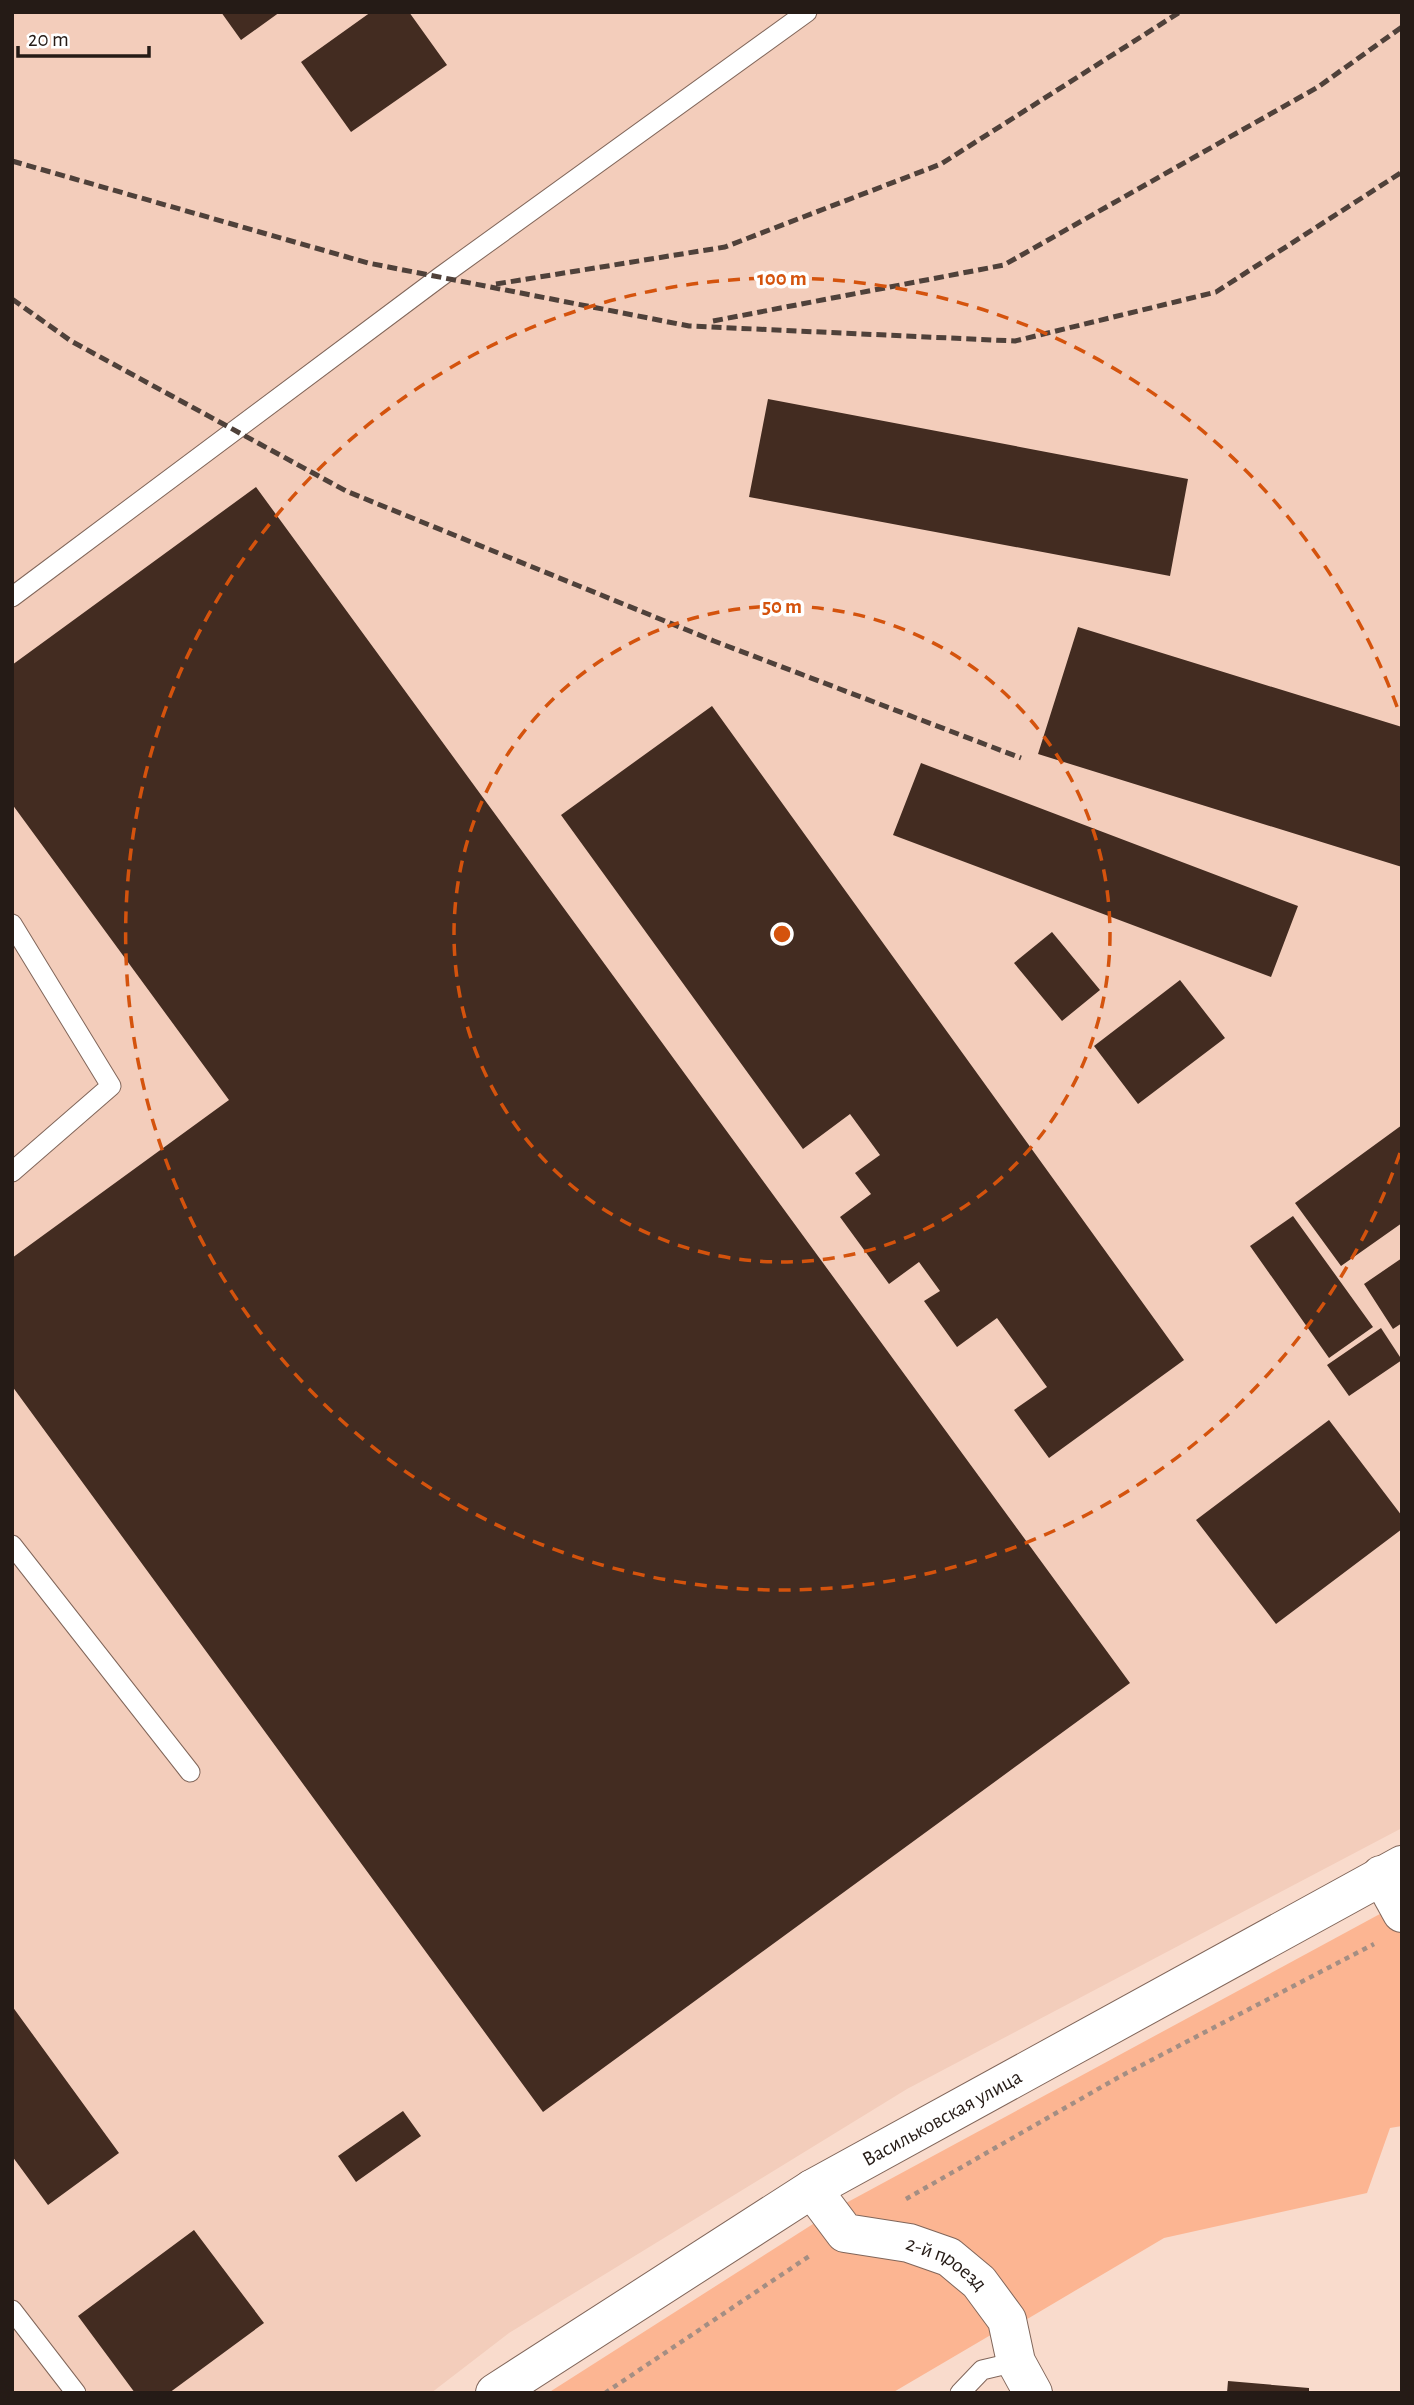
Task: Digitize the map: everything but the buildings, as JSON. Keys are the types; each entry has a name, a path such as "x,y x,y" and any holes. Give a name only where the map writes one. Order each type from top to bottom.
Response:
{"street":[{"path":"1392,1870 1402,1913"},
{"name":"Васильковская улица","path":"495,2393 812,2189 1392,1870"},
{"path":"812,2189 845,2233"},
{"name":"2-й проезд","path":"845,2233 909,2243 949,2257 979,2282 1007,2320 1024,2377"}],"lane":[{"path":"12,597 440,277 807,12"},
{"path":"12,924 111,1086 12,1172"},
{"path":"12,1545 190,1772"},
{"path":"12,2310 76,2393"},
{"path":"960,2393 982,2370 1024,2377"}],"path":[{"path":"902,2201 1119,2077 1377,1942"},
{"path":"605,2393 845,2233"}],"shaded area":[{"path":"12,12 1402,12 1402,1828 907,2089 509,2333 431,2393 12,2393"},
{"path":"1402,1902 1402,2126 1390,2128 1367,2193 1164,2238 1029,2318 989,2336 892,2393 548,2393 846,2203"}],"railway":[{"path":"496,284 725,247 941,164 1180,12"},
{"path":"713,321 1004,265 1318,87 1402,27"},
{"path":"12,161 368,263 689,326 1015,341 1216,292 1402,172"},
{"path":"12,299 71,341 346,491 714,641 1021,758"}]}
